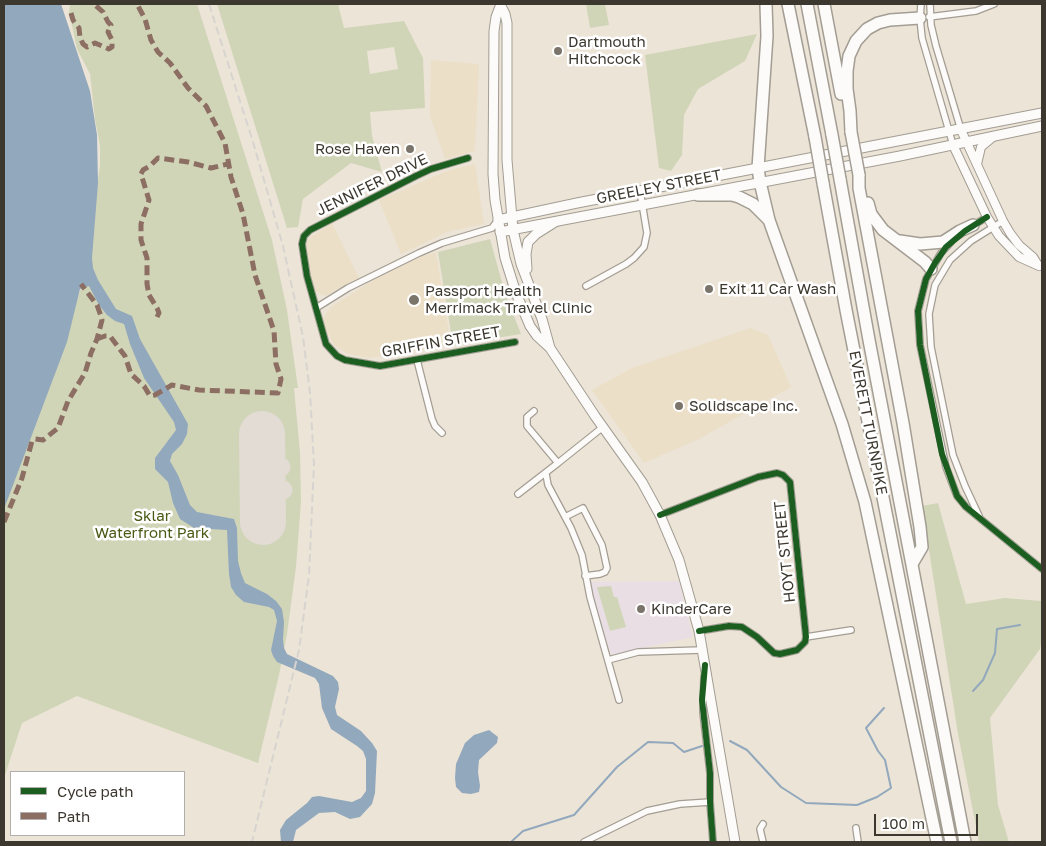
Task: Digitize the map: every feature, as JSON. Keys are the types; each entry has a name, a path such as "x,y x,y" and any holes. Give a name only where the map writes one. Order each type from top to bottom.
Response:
{"highway":[{"path":"766,4 767,36 758,168 760,182 769,220 842,424 865,502 937,842"},
{"name":"EVERETT TURNPIKE","path":"788,4 815,137 844,301 951,842"},
{"name":"EVERETT TURNPIKE","path":"807,4 869,340 966,842"},
{"path":"824,4 859,175 859,188 903,422 920,527 922,547 912,564"},
{"path":"851,132 847,72 849,56 856,41 867,29 878,23 925,17"},
{"path":"859,175 865,187 871,214 883,230 935,273"},
{"path":"698,195 732,195 739,197 753,204 769,220"},
{"path":"895,240 920,244 943,242 973,225"}],"main road":[{"path":"501,5 507,23 507,160 513,230 521,264 548,334 550,348"},
{"path":"501,5 494,24 493,53 493,174 498,220 496,230 510,276 530,326 537,336 550,348 642,482 660,515 684,574 699,631 734,842"},
{"name":"GREELEY STREET","path":"498,220 1042,113"},
{"name":"GREELEY STREET","path":"496,230 513,230 698,195 1042,126"},
{"path":"527,280 526,254 528,242 536,234 555,222"}],"street":[{"path":"921,4 966,142 1010,233 1040,266"},
{"path":"930,4 925,17 922,38 953,145 993,227 1018,257 1040,266"},
{"path":"925,17 976,11 994,4"},
{"path":"977,166 981,147 994,136"},
{"name":"JENNIFER DRIVE","path":"316,308 302,252 304,236 310,230 416,176 468,158"},
{"path":"586,286 626,264 640,253 644,247 647,233 640,191"},
{"path":"979,516 953,455 931,347 929,314 935,273 946,247 973,225 987,217"},
{"path":"1003,221 960,251 924,285 918,310 920,345 946,467 960,500 1042,569"},
{"name":"GREELEY STREET","path":"316,308 348,288 442,243 496,230"},
{"name":"GRIFFIN STREET","path":"316,308 323,338 331,351 337,356 360,364 380,366 516,342"},
{"path":"417,360 432,419 435,426 442,433"},
{"path":"534,411 527,417 527,426 558,463"},
{"path":"518,494 546,474 603,427"},
{"name":"HOYT STREET","path":"660,515 758,476 777,473 787,477 791,488 806,637"},
{"path":"546,474 548,485 582,555 585,576 619,700"},
{"path":"565,517 583,508 602,544 607,568 605,572 585,576"},
{"path":"699,631 729,626 742,627 757,637 774,653 780,654 797,650 806,637 851,630"},
{"path":"608,660 638,652 702,650"},
{"path":"705,665 702,700 709,759 713,842"},
{"path":"584,842 648,811 680,804 710,802"},
{"path":"762,842 760,829 763,824"},
{"path":"856,828 858,842"}],"shaded area":[{"path":"431,60 479,64 475,151 445,159 430,116"},
{"path":"475,164 484,224 447,232 401,254 379,200 449,170"},
{"path":"332,223 359,278 325,296 313,288 308,268 306,243 311,237"},
{"path":"436,252 451,345 370,358 348,354 334,345 324,325 324,316 331,307 372,281 420,257"},
{"path":"750,328 768,335 791,387 699,439 644,463 592,390 632,368"},
{"name":"KinderCare","path":"679,581 693,637 611,655 588,582"}],"green space":[{"name":"Sklar Waterfront Park","path":"70,4 197,4 272,240 287,310 298,388 294,388 300,452 301,502 296,567 287,634 258,763 77,696 22,723 4,778 4,497 81,288 100,166 100,146 90,74 77,49 69,12"},
{"path":"217,4 338,4 344,28 404,21 423,58 425,108 370,112 372,136 382,172 351,163 303,199 298,227 287,228","holes":["394,47 398,69 370,74 367,51"]},
{"path":"586,4 605,4 609,25 590,28"},
{"path":"757,34 745,61 698,89 684,115 682,155 671,171 659,168 645,55"},
{"path":"490,239 505,293 521,334 453,345 438,252"},
{"path":"938,503 966,604 1005,598 1041,601 1042,637 1040,649 990,718 998,805 1009,842 979,842 958,734 922,506"},
{"path":"611,586 614,597 617,597 626,627 610,631 597,587"}],"water":[{"path":"4,4 61,4 90,91 97,135 98,183 92,258 93,268 98,280 116,309 132,316 140,339 188,424 187,434 182,444 172,454 170,461 190,505 197,512 234,519 237,528 238,561 241,573 245,583 267,594 282,609 284,622 283,640 287,654 333,676 338,682 339,689 335,707 337,715 361,731 377,751 375,793 372,804 360,817 350,819 335,812 319,813 296,830 293,842 281,842 280,830 286,820 312,797 319,796 352,802 361,798 366,791 366,759 363,751 331,729 322,708 319,684 315,678 277,662 273,656 271,650 277,621 274,610 269,607 244,602 231,587 227,530 194,528 180,519 173,503 168,482 155,469 155,458 176,430 174,422 144,378 124,324 115,321 107,315 99,305 89,286 80,289 67,342 4,509"},
{"path":"489,730 498,737 497,743 479,760 479,792 471,794 462,793 456,787 455,778 456,764 465,743 474,735"}],"waterway":[{"path":"973,691 983,680 995,653 997,629 1020,625"},
{"path":"730,741 747,750 781,787 806,803 857,805 877,797 891,788 885,760 866,728 884,708"},
{"path":"511,842 523,831 574,815 617,767 648,742 673,743 684,752 702,746"}],"taxiway":[{"path":"262,467 281,467"},
{"path":"262,489 283,490"}],"runway":[{"path":"262,434 263,522"}],"railway":[{"path":"209,4 253,142 283,246 303,337 310,393 314,464 309,575 299,650 252,842"}],"marked path":[{"path":"71,13 73,20 79,28 83,44 87,47 95,43 109,49 112,47 112,40 108,32 111,25 103,12 94,4"},
{"path":"97,339 110,336 125,356 131,374 144,386 150,396 172,385 199,390 278,393 281,379 276,364 274,331 255,275 243,214 231,177 225,143 206,106 188,88 170,63 158,52 151,40 145,19 137,4"},
{"path":"157,317 159,313 149,295 147,258 141,240 141,224 149,200 141,174 143,170 158,158 188,162 211,168 228,164"},
{"path":"4,522 22,478 32,441 35,439 43,440 58,428 68,401 85,373 97,339 102,320 101,316 97,305 81,284"}],"cycle path":[{"path":"468,158 431,169 310,230 304,236 302,244 307,276 326,344 337,356 345,360 380,366 515,342"},
{"path":"987,217 965,231 946,247 926,279 918,311 920,345 942,454 957,496 966,507 1042,569"},
{"path":"660,515 758,477 777,473 783,475 790,482 805,642 797,650 780,654 774,653 757,637 742,627 729,626 699,631"},
{"path":"705,665 702,700 710,773 713,842"}],"place":[{"name":"Dartmouth Hitchcock","path":"558,51"},
{"name":"Rose Haven","path":"410,149"},
{"name":"Exit 11 Car Wash","path":"709,289"},
{"name":"Passport Health Merrimack Travel Clinic","path":"414,300"},
{"name":"Solidscape Inc.","path":"679,406"},
{"name":"KinderCare","path":"641,609"}]}
